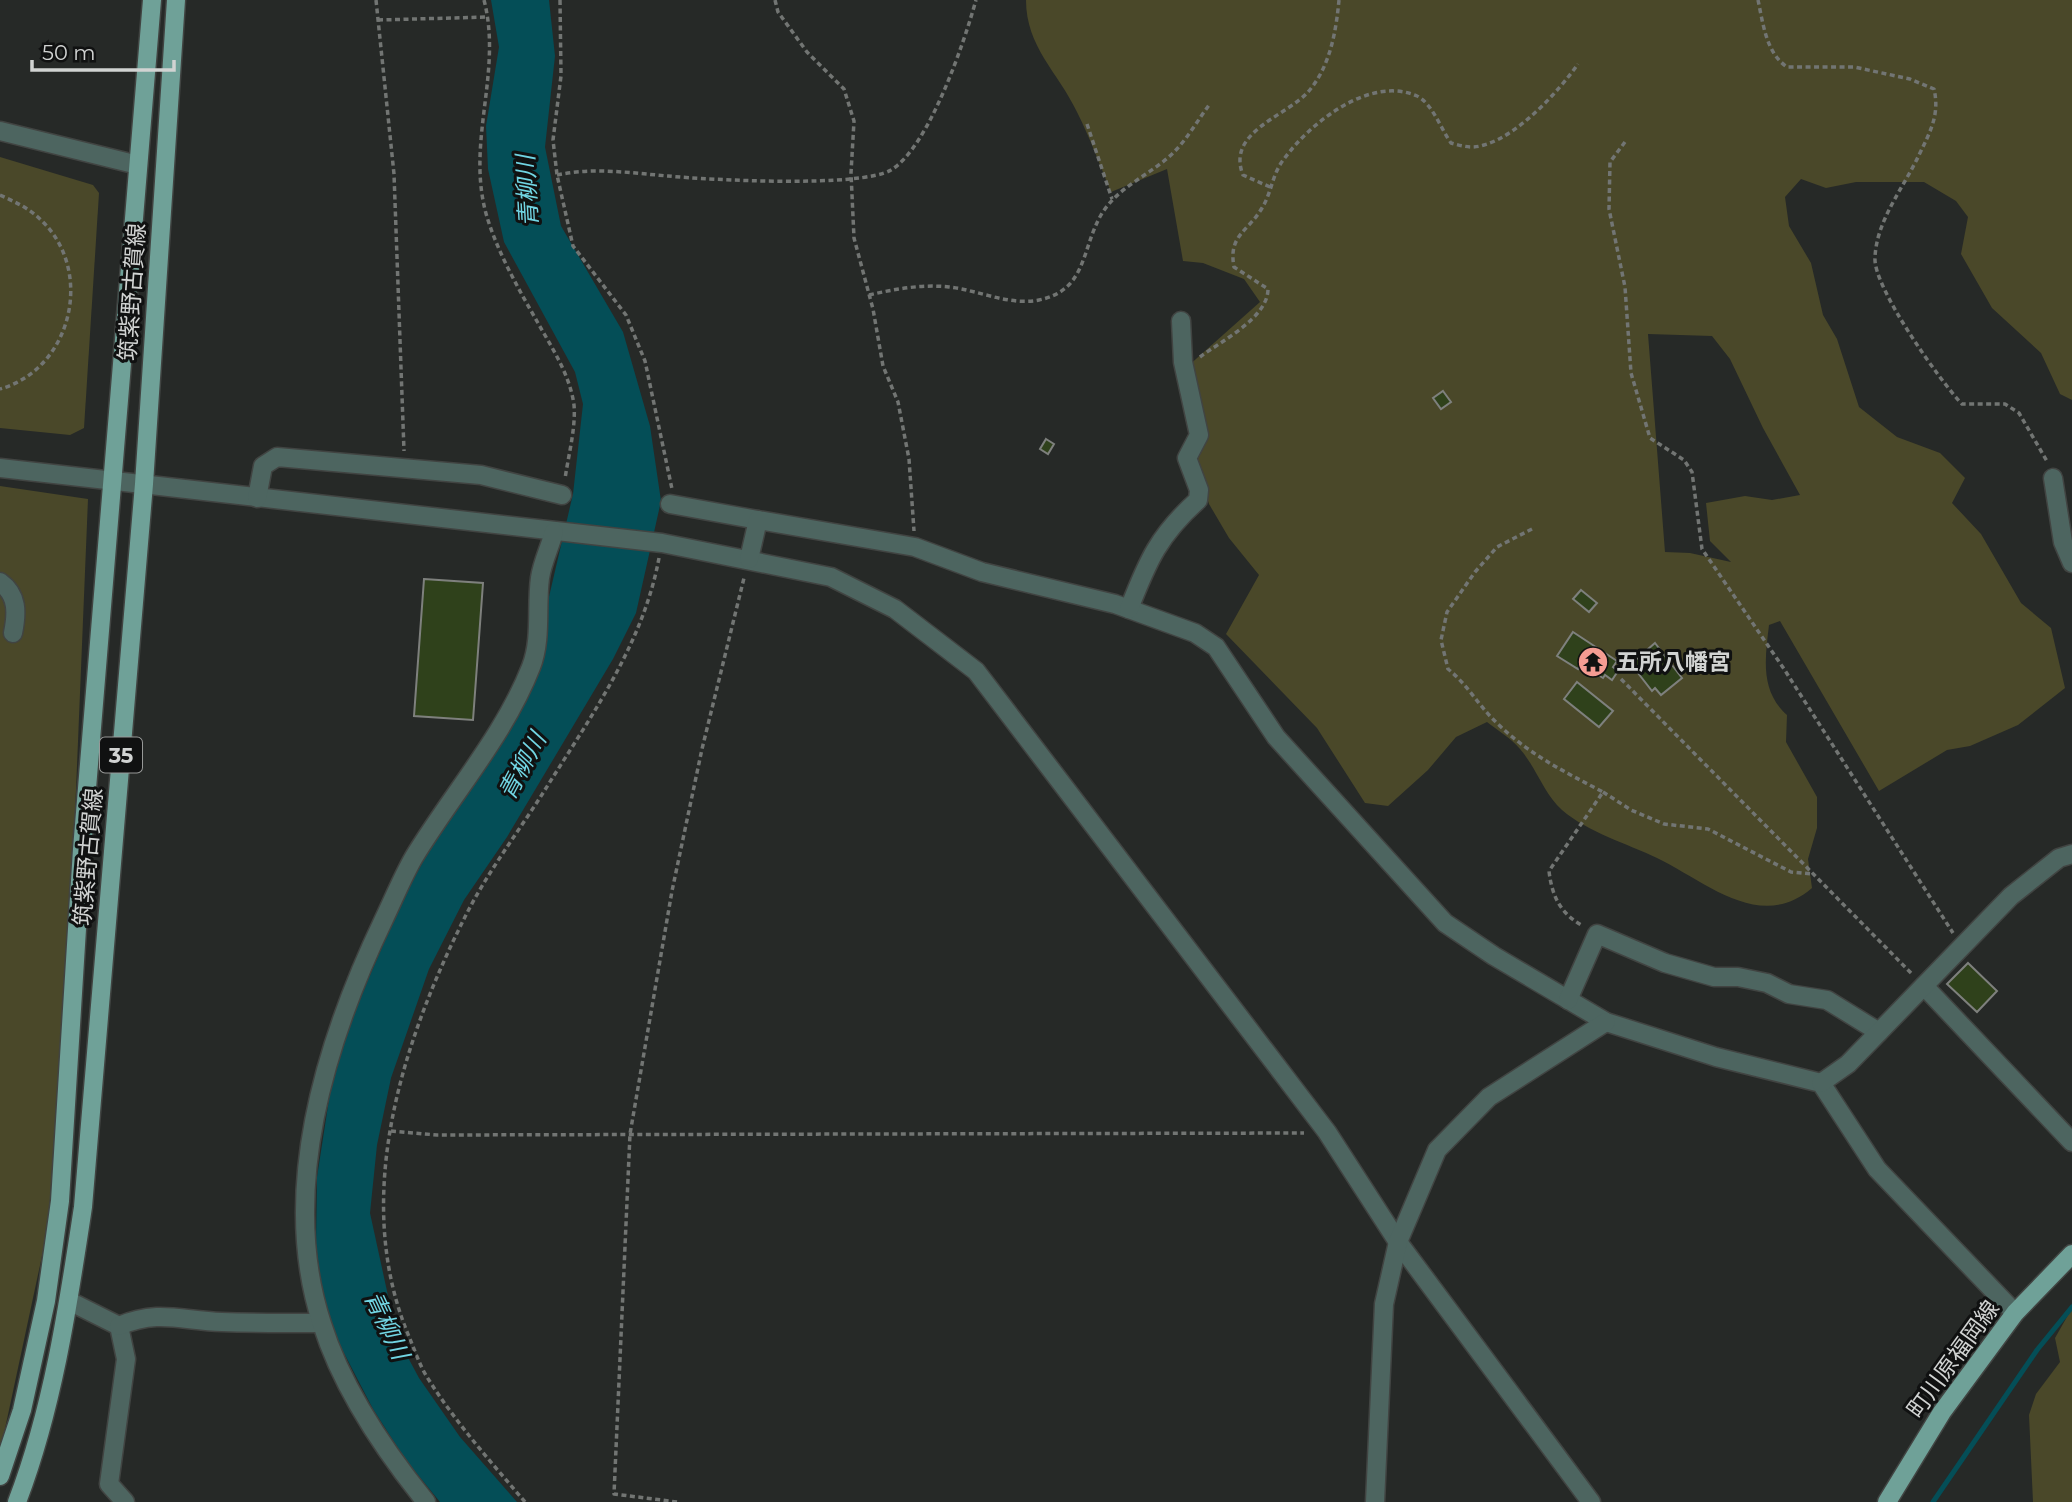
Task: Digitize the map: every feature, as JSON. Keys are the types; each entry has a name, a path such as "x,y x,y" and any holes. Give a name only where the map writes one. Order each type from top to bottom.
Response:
{"main road":[{"name":"筑紫野古賀線","path":"0,1476 22,1410 46,1301 60,1201 82,849 152,0"},
{"name":"筑紫野古賀線","path":"17,1502 42,1424 69,1301 83,1207 144,484 176,0"},
{"name":"町川原福岡線","path":"1887,1502 1942,1412 2015,1313 2072,1254"}],"street":[{"path":"0,131 138,165"},
{"path":"1129,609 1147,562 1164,534 1198,499 1199,491 1187,458 1199,435 1184,368 1181,321"},
{"path":"257,498 263,466 277,457 481,475 562,495"},
{"path":"0,468 654,542 831,577 895,609 976,671 1327,1132 1398,1242 1591,1502"},
{"path":"2053,478 2063,542 2072,564"},
{"path":"670,503 915,547 982,572 1129,609 1195,633 1216,647 1276,737 1445,923 1606,1022 1716,1057 1821,1083 1877,1169 2015,1313"},
{"path":"749,559 758,520"},
{"path":"426,1502 399,1469 341,1372 321,1323 307,1234 306,1175 314,1115 330,1058 363,963 413,858 514,707 533,663 541,604 540,577 561,533"},
{"path":"0,582 9,588 15,602 17,615 13,633"},
{"path":"1821,1083 1848,1064 2011,896 2059,858 2072,854"},
{"path":"1568,1000 1597,934 1665,963 1714,977 1738,977 1767,983 1789,994 1826,1000 1879,1032"},
{"path":"1924,986 2072,1142"},
{"path":"1375,1502 1384,1304 1398,1242 1437,1150 1489,1097 1606,1022"},
{"path":"69,1301 120,1326 140,1318 158,1315 218,1322 321,1323"},
{"path":"104,1502 109,1484 126,1359 120,1326"},
{"path":"109,1484 125,1502"}],"path":[{"path":"376,0 394,174 404,467"},
{"path":"484,0 488,17 490,56 479,130 480,168 487,217 523,297 562,365 574,406 562,495"},
{"path":"560,0 562,66 553,140 557,175 573,246 626,316 645,361 673,490 670,503"},
{"path":"775,0 778,12 807,51 844,89 854,121 851,180 854,237 883,366 898,402 909,459 915,547"},
{"path":"557,175 582,170 716,180 851,180 876,176 892,169 908,153 932,118 976,0"},
{"path":"1270,187 1243,175 1238,163 1242,148 1266,121 1308,92 1336,36 1339,0"},
{"path":"1758,0 1768,42 1778,61 1787,67 1854,67 1909,79 1934,89 1938,104 1935,120 1894,202 1874,260 1887,292 1910,333 1950,392 1962,404 2005,404 2019,413 2045,454 2053,478"},
{"path":"378,20 488,17"},
{"path":"1184,368 1262,310 1268,297 1268,289 1234,267 1232,254 1235,239 1256,218 1269,197 1270,187 1283,159 1329,116 1372,94 1389,90 1416,96 1428,103 1451,142 1468,148 1483,146 1501,138 1556,95 1578,64"},
{"path":"869,295 896,288 948,287 1014,300 1037,301 1053,296 1070,286 1079,272 1101,215 1112,199 1175,152 1209,105"},
{"path":"1087,124 1112,199"},
{"path":"1625,142 1610,162 1609,209 1625,287 1631,373 1650,438 1684,460 1692,472 1702,549 1962,947"},
{"path":"0,195 23,205 42,220 57,240 68,263 72,287 70,312 62,336 49,357 31,374 0,389"},
{"path":"1532,529 1497,547 1475,572 1447,612 1441,640 1448,669 1498,724 1535,757 1603,792 1631,810 1664,824 1708,829 1791,872 1814,875"},
{"path":"525,1502 475,1443 426,1376 397,1308 382,1219 383,1182 404,1070 428,999 467,912 598,703 645,616 654,542"},
{"path":"677,1502 614,1494 630,1134 672,891 702,750 749,559"},
{"path":"1621,678 1924,986"},
{"path":"1597,934 1565,916 1551,888 1549,871 1603,792"},
{"path":"391,1131 437,1135 1327,1132"}],"shaded area":[{"path":"1026,0 2072,0 2072,400 2060,394 2041,353 1992,308 1961,254 1968,217 1956,201 1924,182 1856,182 1826,188 1801,179 1785,197 1789,226 1811,263 1823,315 1837,339 1859,407 1897,437 1940,453 1965,478 1952,503 1981,534 2021,603 2051,628 2065,688 2018,725 1970,746 1947,750 1879,791 1780,621 1769,625 1766,662 1768,685 1778,706 1787,715 1786,742 1817,797 1817,828 1808,859 1812,888 1792,901 1773,906 1733,898 1573,818 1556,804 1520,749 1487,722 1456,737 1428,770 1388,806 1365,803 1317,728 1226,634 1259,575 1229,538 1209,504 1196,463 1199,435 1187,367 1260,302 1244,279 1203,263 1183,261 1167,169 1111,192 1082,122 1037,46 1027,17","holes":["1648,334 1712,336 1730,359 1763,428 1800,495 1772,500 1745,496 1706,503 1710,541 1731,562 1690,553 1665,552"]},
{"path":"0,157 93,185 99,193 84,428 70,435 0,428"},
{"path":"0,486 88,499 73,863 48,1228 0,1452"},
{"path":"2072,1308 2072,1502 2033,1502 2029,1415 2036,1394 2060,1362 2055,1338"}],"water":[{"name":"青柳川","path":"491,0 549,0 555,56 545,147 561,226 623,332 650,426 661,501 636,613 613,659 507,837 464,900 429,969 391,1078 377,1145 370,1213 397,1337 419,1378 460,1437 517,1502 440,1502 405,1459 373,1409 332,1330 324,1303 316,1245 317,1177 330,1093 350,1022 401,903 427,854 520,713 540,669 548,601 573,494 583,404 575,372 504,242 488,169 486,126 499,47"}],"building":[{"path":"1443,391 1451,402 1441,409 1433,398"},
{"path":"1046,439 1054,444 1048,454 1040,449"},
{"path":"424,579 483,583 473,720 414,716"},
{"path":"1581,590 1597,603 1589,612 1573,599"},
{"path":"1573,632 1617,661 1613,667 1618,671 1612,680 1605,675 1603,678 1581,664 1578,669 1557,656"},
{"path":"1655,643 1682,678 1661,695 1655,688 1652,691 1631,664"},
{"path":"1577,682 1613,711 1599,727 1564,699"},
{"path":"1968,963 1997,991 1977,1012 1947,984"}],"waterway":[{"path":"1933,1502 2037,1350 2072,1307"}],"place":[{"name":"五所八幡宮","path":"1593,662"}]}
